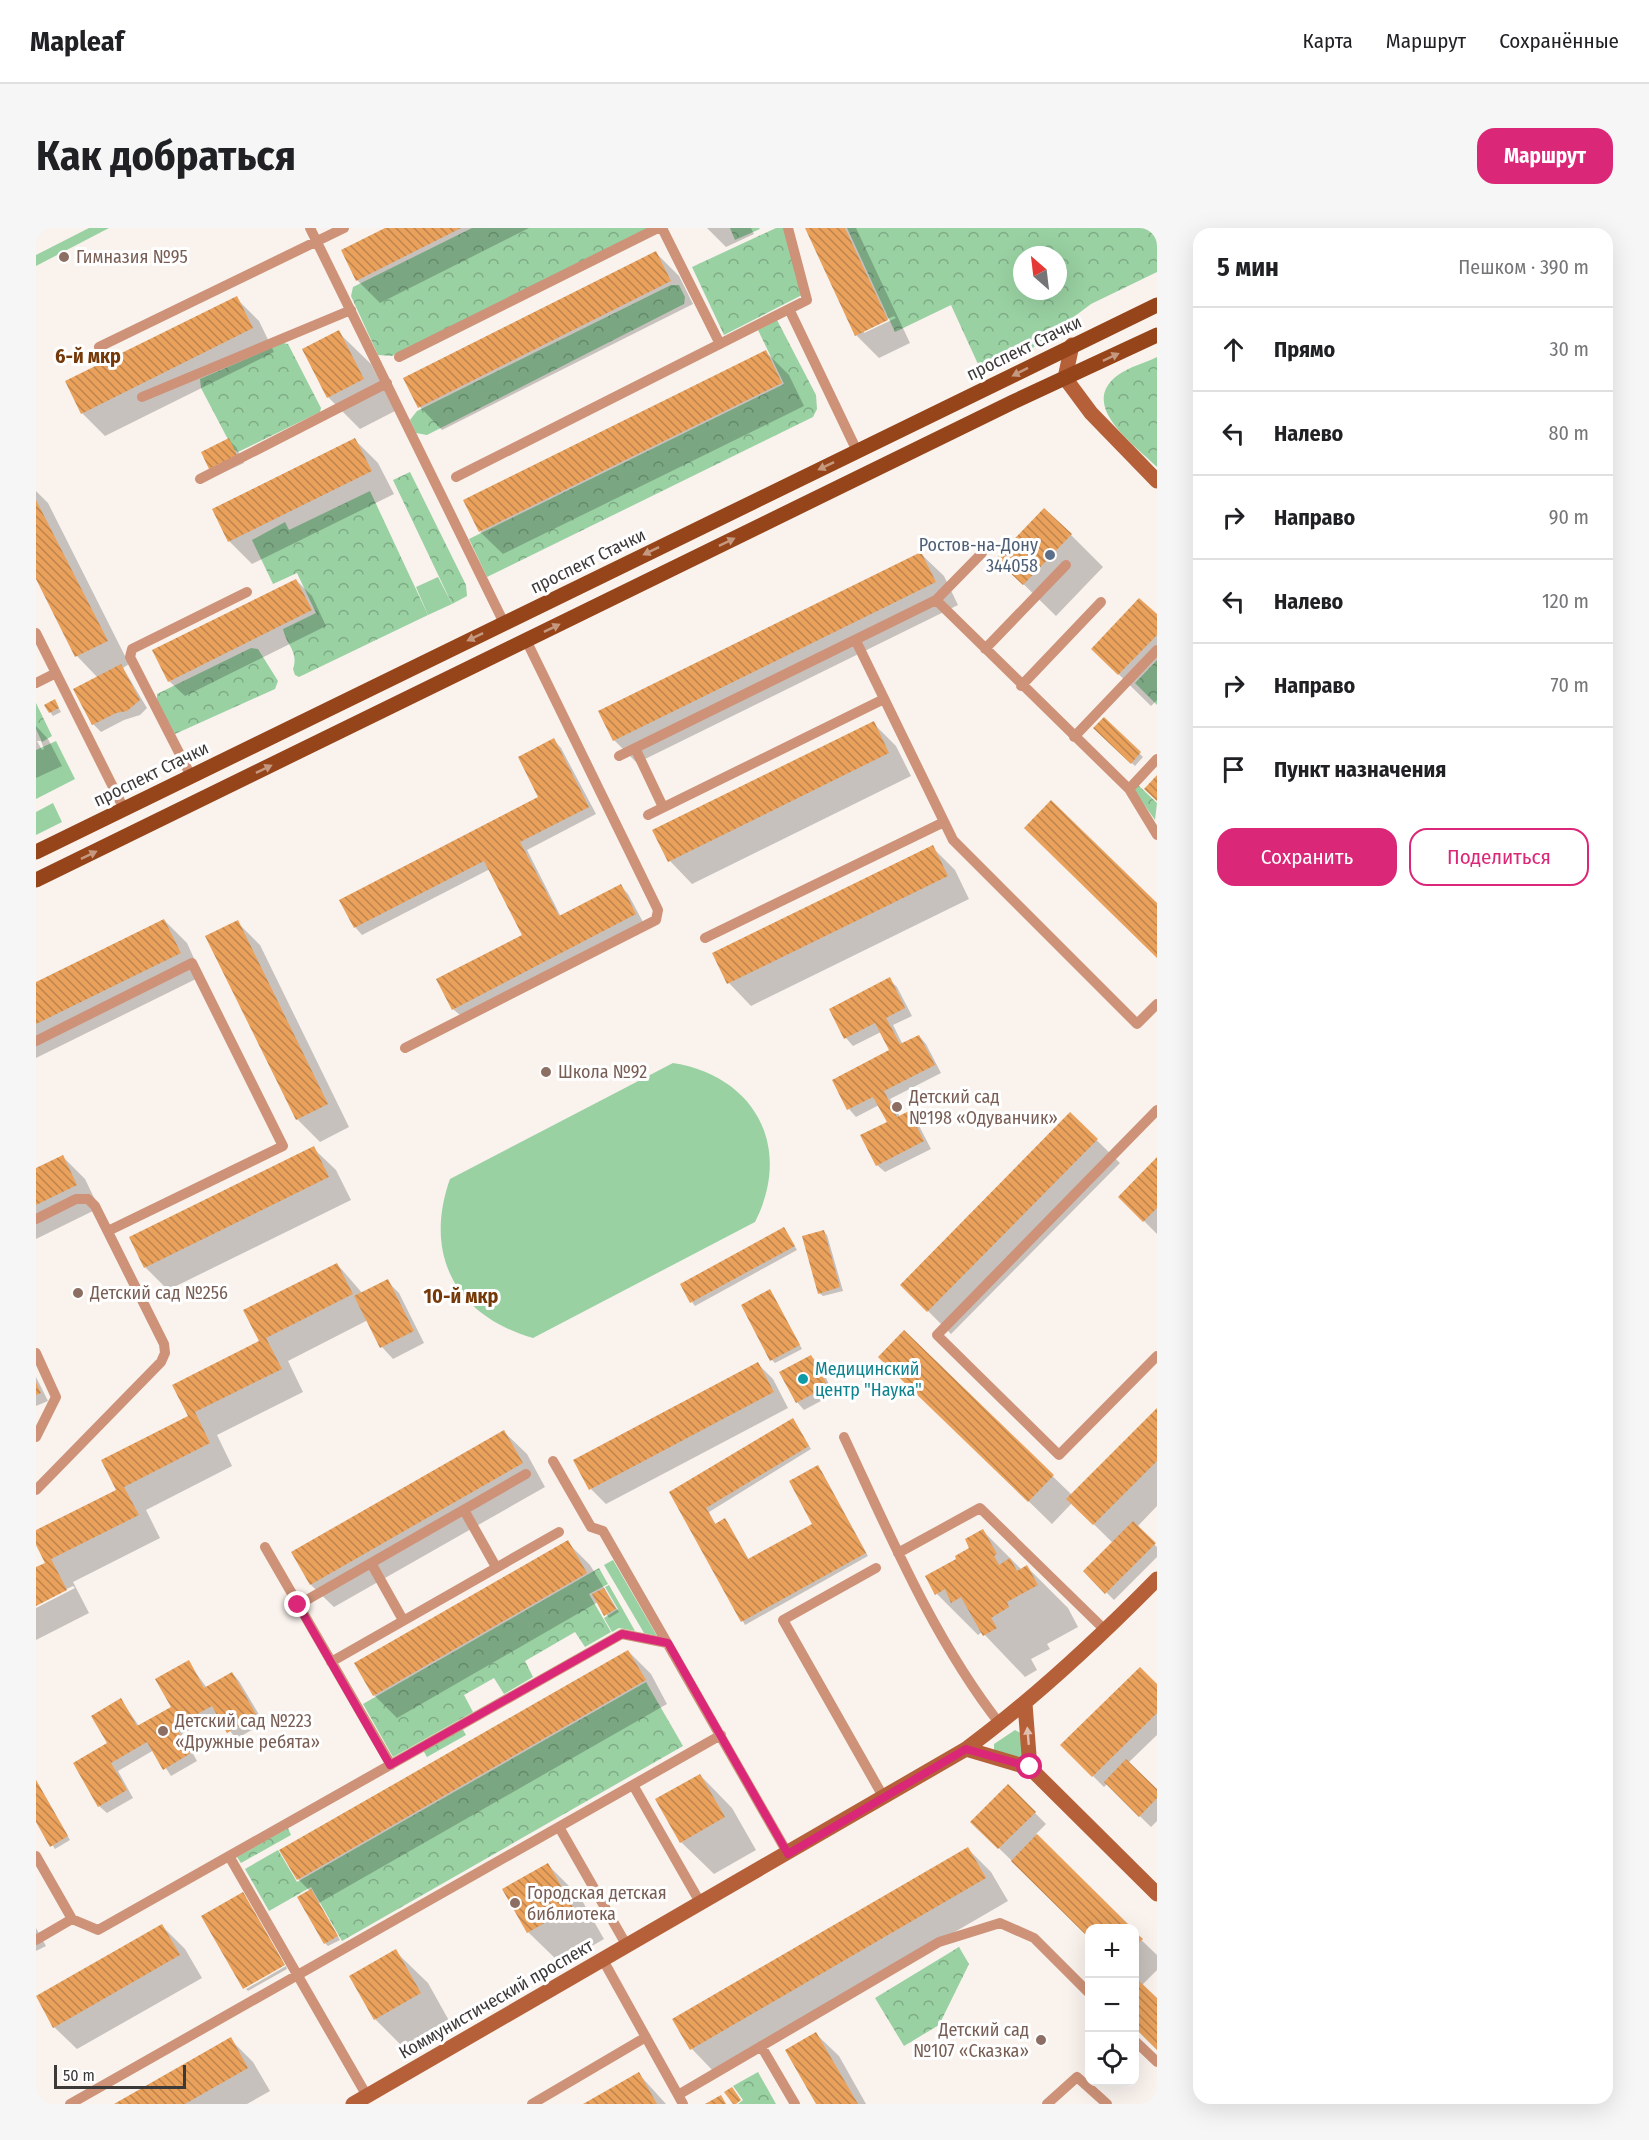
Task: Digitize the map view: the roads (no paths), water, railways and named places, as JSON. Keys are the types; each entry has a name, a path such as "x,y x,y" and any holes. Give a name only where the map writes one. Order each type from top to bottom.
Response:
{"main road":[{"name":"проспект Стачки","path":"36,852 1157,305"},
{"path":"36,880 1157,335"},
{"path":"1072,345 1065,378 1091,413 1157,480"},
{"path":"218,763 229,786"},
{"name":"Коммунистический проспект","path":"353,2104 966,1749 1025,1704 1106,1631 1157,1579"},
{"path":"1025,1704 1030,1767"},
{"path":"966,1749 1030,1767 1157,1894"}],"lane":[{"path":"310,228 504,623"},
{"path":"99,346 344,228"},
{"path":"399,357 660,228 720,344"},
{"path":"456,477 807,300 788,228"},
{"path":"789,309 857,451"},
{"path":"142,397 351,310"},
{"path":"200,479 387,383"},
{"path":"619,756 936,600 982,553"},
{"path":"985,649 1066,565"},
{"path":"191,776 130,657 132,649 247,592"},
{"path":"936,600 1021,686 1129,789 1157,835"},
{"path":"1021,686 1101,602"},
{"path":"36,633 124,809"},
{"path":"405,1048 656,920 658,910 526,640"},
{"path":"856,641 953,840 1137,1024 1157,1004"},
{"path":"1074,737 1157,650"},
{"path":"36,683 56,673"},
{"path":"648,815 884,699"},
{"path":"635,748 663,807"},
{"path":"1129,789 1157,759"},
{"path":"705,938 944,822"},
{"path":"36,1041 192,963 283,1146 108,1231"},
{"path":"1157,1110 937,1335 1059,1455 1157,1356"},
{"path":"36,1219 76,1199 88,1199 95,1206 164,1344 165,1353 161,1362 36,1490"},
{"path":"36,1353 56,1396 36,1437"},
{"path":"844,1437 898,1553 974,1690 1000,1724"},
{"path":"553,1461 591,1527 603,1531 788,1854"},
{"path":"298,1605 526,1474"},
{"path":"898,1553 980,1508 1106,1631"},
{"path":"464,1510 496,1567"},
{"path":"331,1662 558,1532"},
{"path":"264,1547 390,1765"},
{"path":"370,1563 404,1620"},
{"path":"876,1568 783,1620 884,1798"},
{"path":"36,1856 72,1919 98,1930 622,1634 668,1643"},
{"path":"70,2104 721,1735"},
{"path":"633,1785 701,1904"},
{"path":"559,1827 627,1946"},
{"path":"229,1856 367,2096"},
{"path":"36,1940 72,1919"},
{"path":"603,1960 680,2099 761,2046 939,1942 1000,1923 1034,1938 1085,1990"},
{"path":"532,2104 646,2037"},
{"path":"1139,2045 1157,2062"},
{"path":"761,2046 795,2104"},
{"path":"1047,2104 1077,2077 1107,2104"}],"place":[{"name":"Гимназия №95","path":"64,257"},
{"name":"Ростов-на-Дону 344058","path":"1050,555"},
{"name":"Школа №92","path":"546,1072"},
{"name":"Детский сад №198 «Одуванчик»","path":"897,1107"},
{"name":"Детский сад №256","path":"78,1293"},
{"name":"Медицинский центр \"Наука\"","path":"803,1379"},
{"name":"Детский сад №223 «Дружные ребята»","path":"163,1731"},
{"name":"Городская детская библиотека","path":"515,1903"},
{"name":"Детский сад №107 «Сказка»","path":"1041,2040"}],"district":[{"name":"6-й мкр","path":"88,356"},
{"name":"10-й мкр","path":"461,1296"}]}
